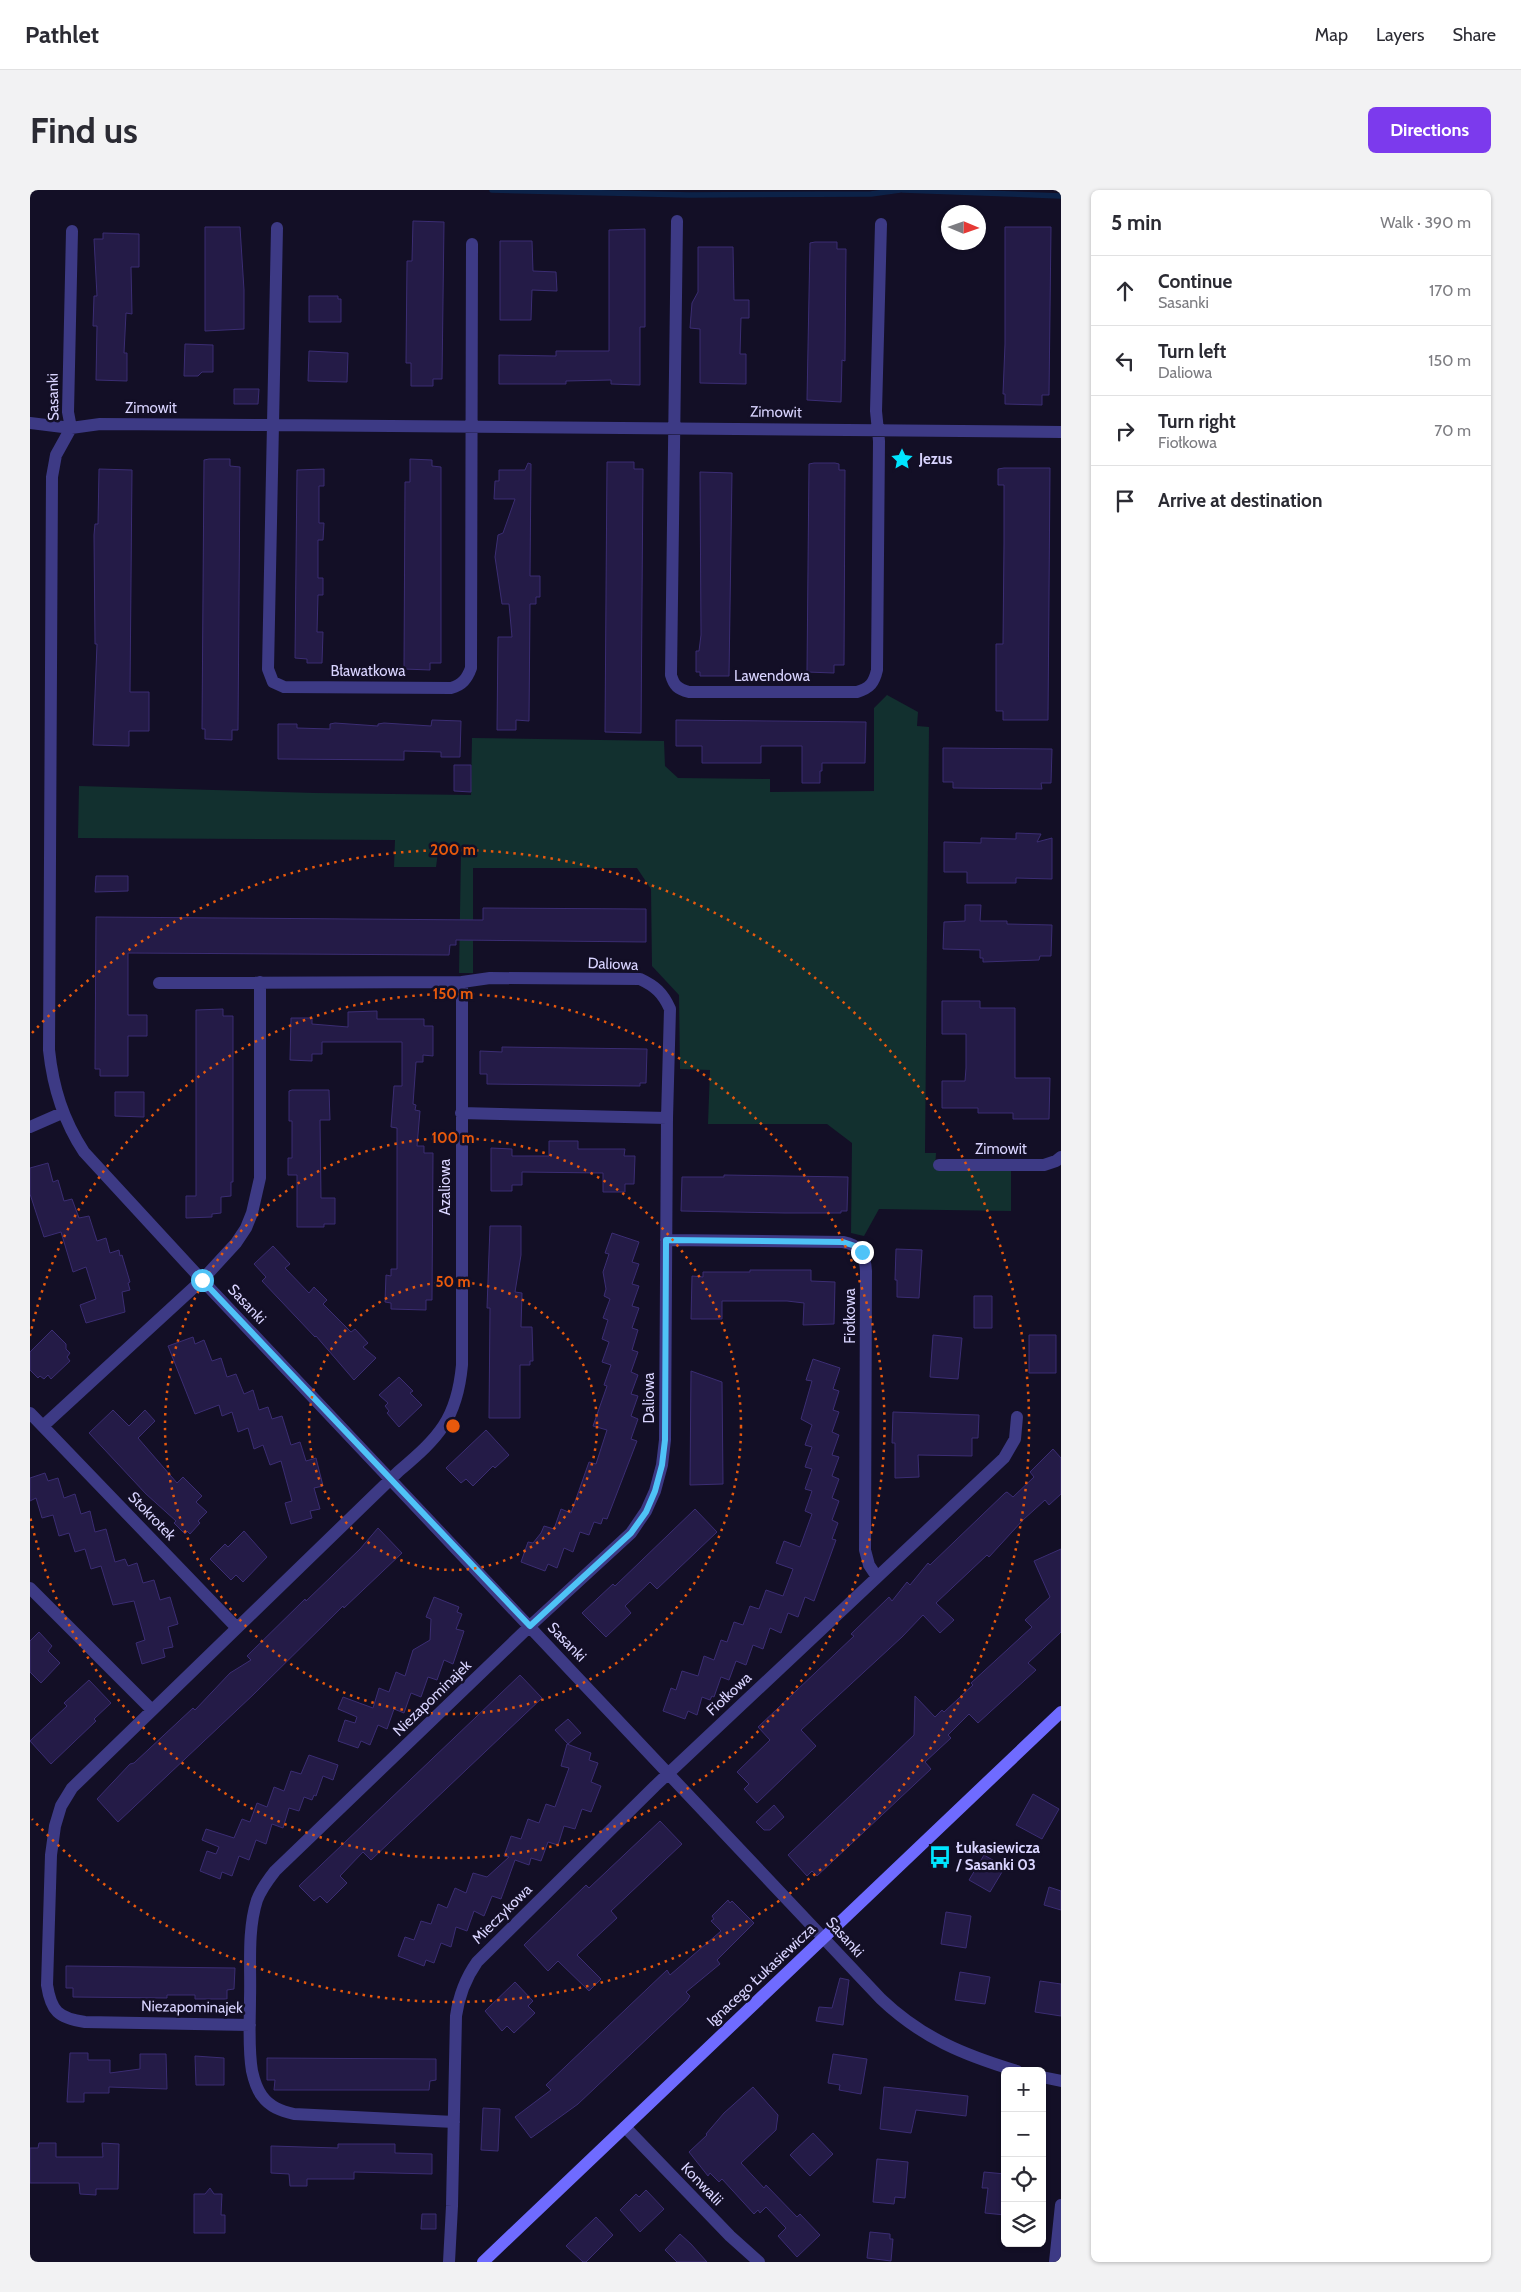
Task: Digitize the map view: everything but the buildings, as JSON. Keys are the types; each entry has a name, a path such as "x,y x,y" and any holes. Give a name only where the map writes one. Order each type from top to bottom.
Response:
{"street":[{"path":"673,427 677,221"},
{"path":"879,429 876,411 881,224"},
{"path":"272,425 277,228"},
{"name":"Sasanki","path":"72,231 68,412 71,428 56,455 53,466 52,487 49,1050 51,1073 62,1113 84,1152 202,1280 881,1999 914,2027 956,2050 1005,2067"},
{"path":"472,244 472,426"},
{"name":"Zimowit","path":"30,423 71,428 100,424 673,427 1061,432"},
{"name":"Bławatkowa","path":"272,425 268,669 270,676 277,685 294,687 451,688 458,686 464,681 470,668 472,426"},
{"name":"Lawendowa","path":"673,427 671,675 674,684 680,689 689,692 857,692 867,689 874,682 877,670 879,429"},
{"name":"Daliowa","path":"462,982 490,978 640,979 653,986 664,996 670,1009 667,1118 665,1440 662,1465 655,1491 646,1512 631,1533 530,1626"},
{"path":"159,982 462,982"},
{"path":"43,1426 202,1280 236,1243 246,1228 257,1196 261,1160 260,982"},
{"name":"Azaliowa","path":"391,1480 440,1433 455,1403 460,1383 462,982"},
{"path":"30,1127 62,1113"},
{"path":"461,1113 667,1118"},
{"name":"Zimowit","path":"939,1165 1044,1165 1061,1157"},
{"name":"Fiołkowa","path":"666,1240 843,1242 858,1247 862,1252 866,1271 865,1550 866,1558 877,1577"},
{"name":"Stokrotek","path":"30,1413 236,1628"},
{"name":"Fiołkowa","path":"669,1773 1004,1458 1015,1439 1017,1417"},
{"name":"Niezapominajek","path":"391,1480 151,1709 72,1788 61,1806 55,1826 51,1855 47,1985 50,2001 57,2012 68,2020 85,2022 250,2025 252,1928 258,1900 265,1885 276,1871 530,1626"},
{"path":"30,1588 151,1709"},
{"name":"Ignacego Łukasiewicza","path":"483,2262 1061,1712"},
{"name":"Mieczykowa","path":"449,2262 456,2016 459,1997 466,1979 477,1962 669,1773"},
{"path":"250,2025 252,2069 255,2083 262,2096 278,2110 294,2114 454,2122"},
{"path":"1046,2078 1061,2081"},
{"name":"Konwalii","path":"625,2127 723,2229 758,2262"},
{"path":"1055,2262 1061,2205"}],"green space":[{"path":"887,695 918,712 917,726 929,727 925,1153 936,1153 935,1170 1011,1171 1011,1211 879,1209 864,1236 851,1233 852,1143 827,1124 708,1124 710,1070 680,1069 679,995 652,966 651,889 637,868 473,868 473,973 459,973 461,852 438,852 436,867 394,867 395,840 78,838 79,786 315,793 471,795 472,738 664,741 665,766 678,778 770,779 770,792 874,791 874,708"}],"waterway":[{"path":"492,190 689,195 871,194 900,190"},
{"path":"903,190 1061,196"}],"place":[{"name":"Jezus","path":"902,459"},
{"name":"Łukasiewicza / Sasanki 03","path":"940,1857"}],"route":[{"path":"202,1280 530,1626 631,1533 646,1512 655,1491 662,1465 665,1440 666,1240 843,1242 858,1247 862,1252"}]}
